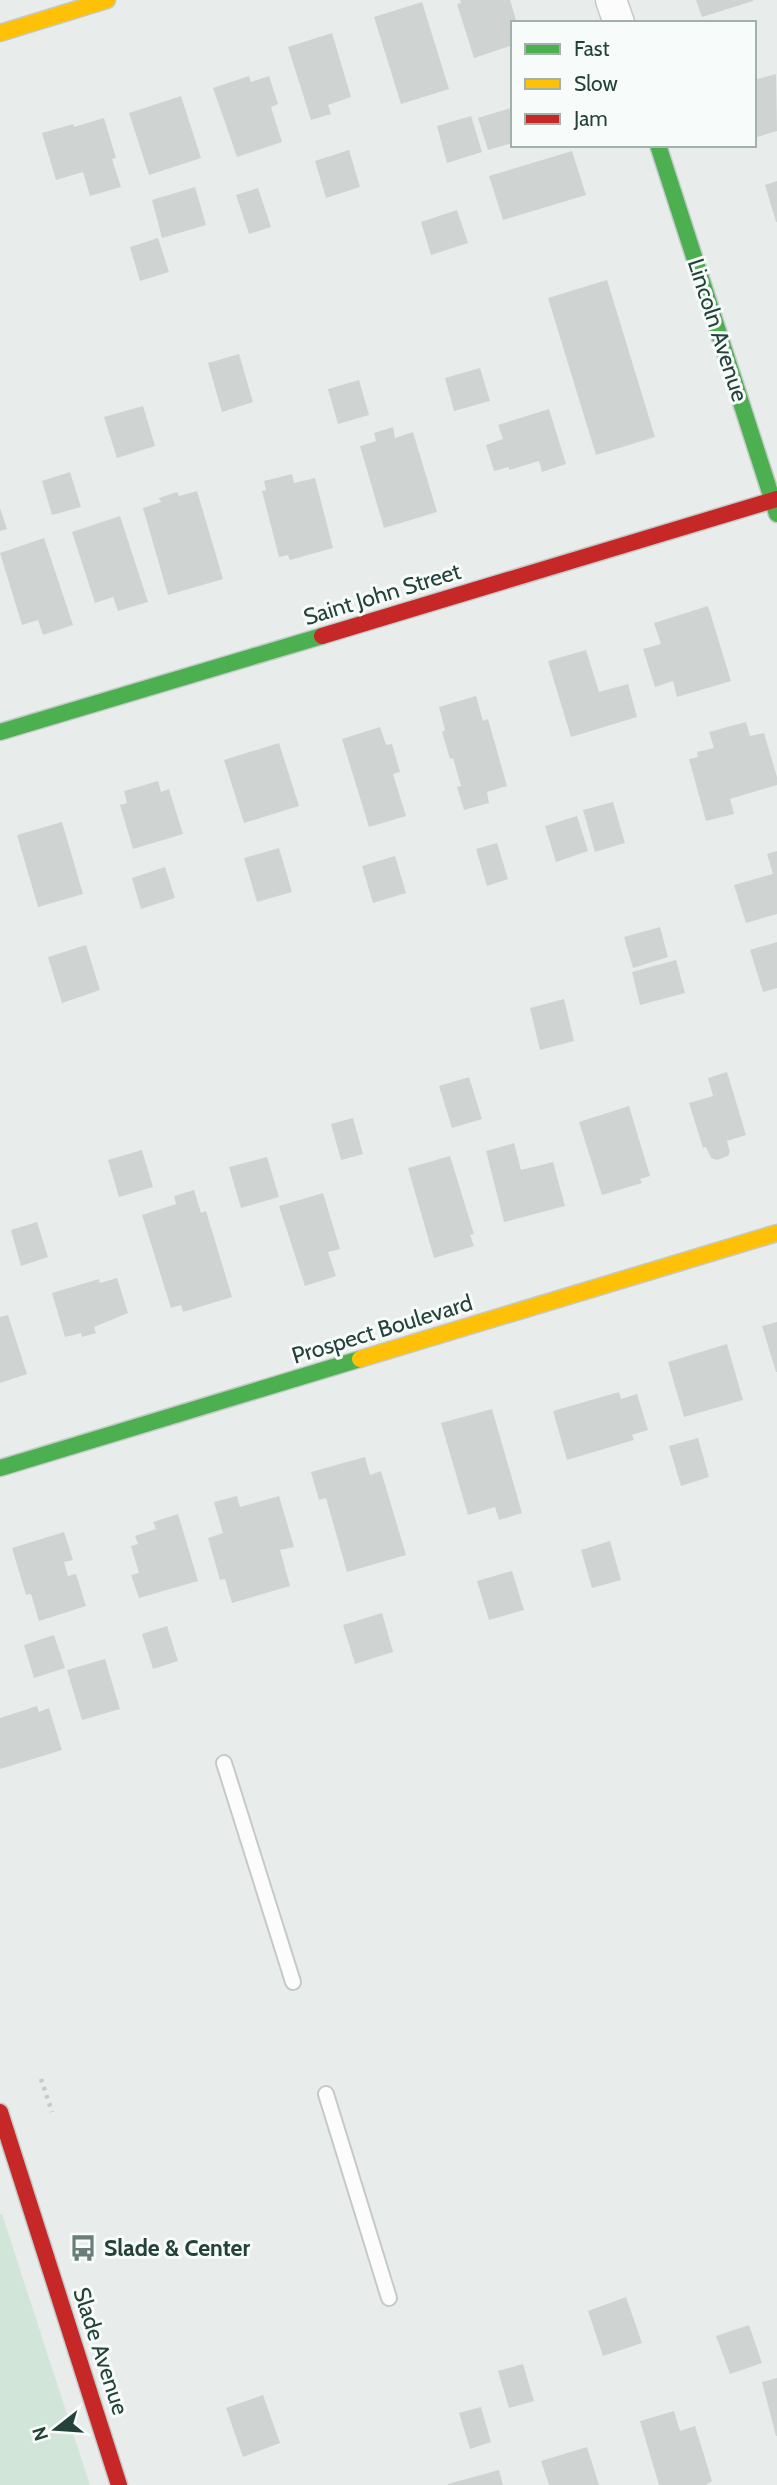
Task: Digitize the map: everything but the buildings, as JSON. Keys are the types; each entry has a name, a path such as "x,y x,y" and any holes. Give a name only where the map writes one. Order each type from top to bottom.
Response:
{"street":[{"path":"0,33 107,0"},
{"path":"611,0 618,21"},
{"name":"Lincoln Avenue","path":"659,147 776,505"},
{"name":"Saint John Street","path":"0,732 776,505"},
{"name":"Prospect Boulevard","path":"0,1468 777,1233"},
{"name":"Slade Avenue","path":"0,2112 119,2485"}],"lane":[{"path":"224,1763 293,1982"},
{"path":"326,2094 389,2298"}],"path":[{"path":"41,2079 52,2112"}],"green space":[{"path":"2,2214 90,2485 0,2485"}],"traffic: fast":[{"path":"659,147 777,514"},
{"path":"0,732 322,636"},
{"path":"0,1468 360,1359"}],"traffic: slow":[{"path":"0,33 107,0"},
{"path":"360,1359 777,1233"}],"traffic: jam":[{"path":"322,636 777,499"},
{"path":"0,2112 119,2485"}],"place":[{"name":"Slade & Center","path":"83,2248"}]}
